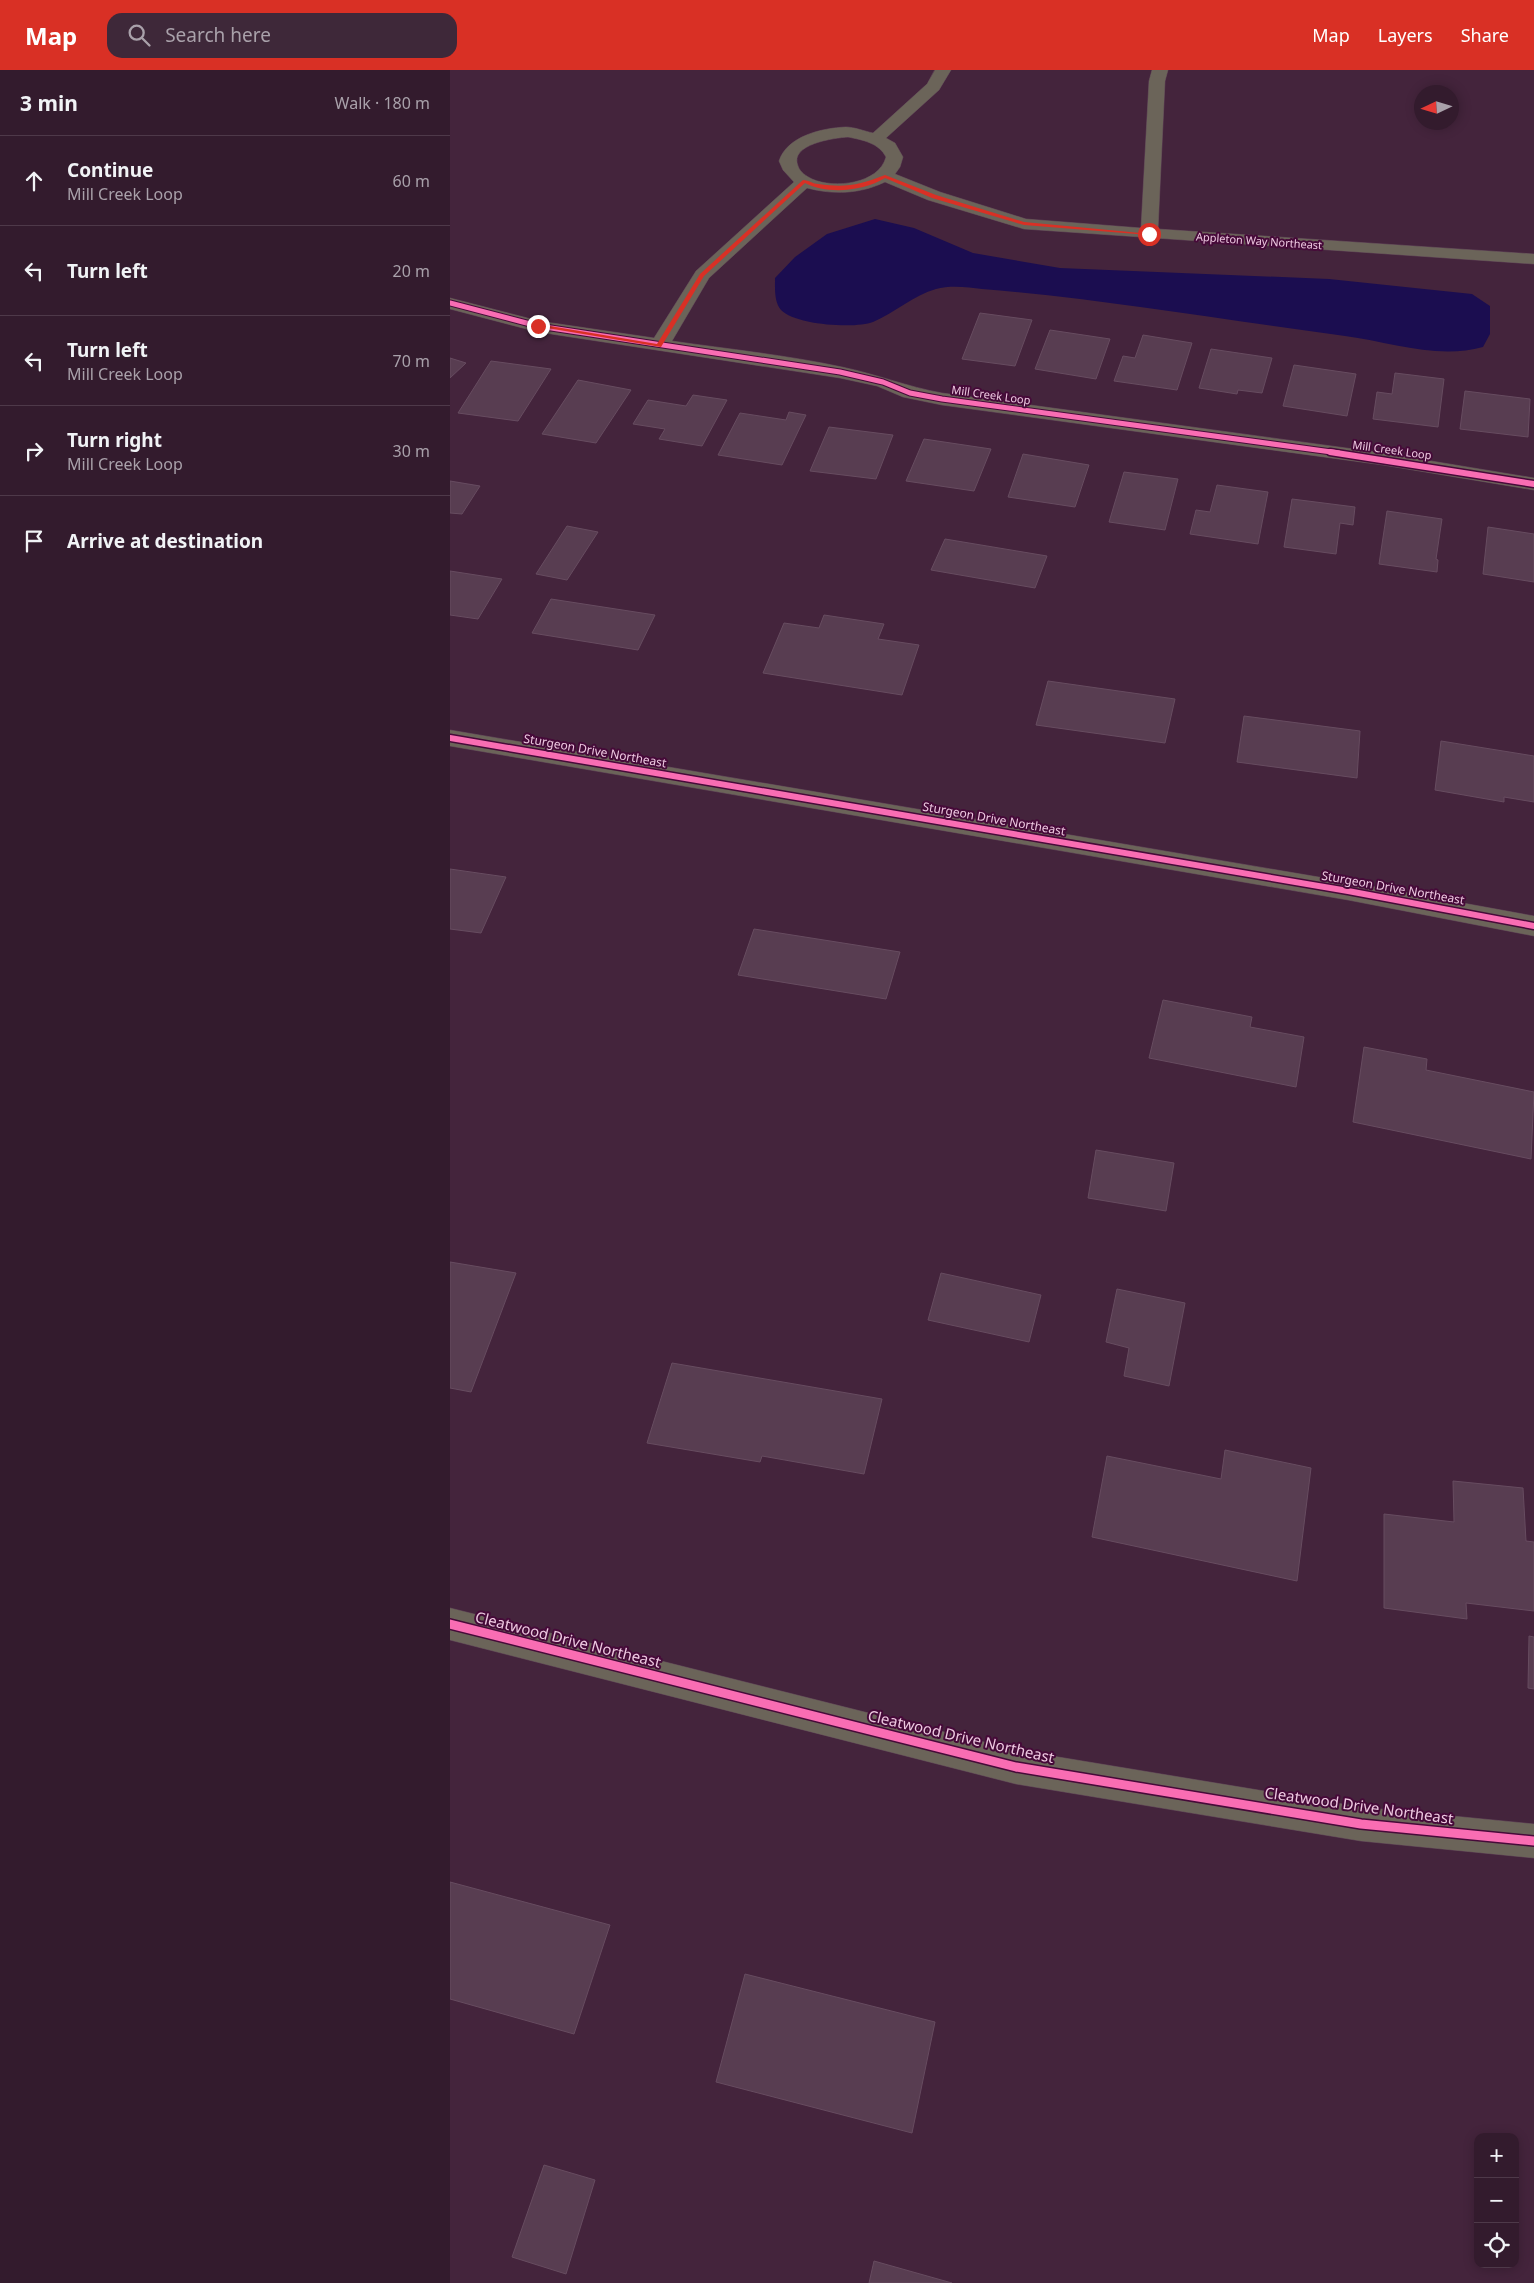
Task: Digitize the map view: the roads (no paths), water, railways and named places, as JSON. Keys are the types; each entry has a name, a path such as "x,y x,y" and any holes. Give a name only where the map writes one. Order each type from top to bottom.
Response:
{"street":[{"path":"876,139 933,87 944,70"},
{"path":"885,176 934,196 1024,224 1149,234 1156,100 1160,70"},
{"path":"836,132 865,135 891,148 895,158 893,167 885,176 865,185 838,189 813,185 797,177 789,168 788,158 792,151 802,142 818,136 836,132"},
{"path":"659,346 702,275 805,181"},
{"name":"Appleton Way Northeast","path":"1149,234 1534,259"},
{"name":"Mill Creek Loop","path":"450,303 538,326 659,346 840,372 883,382 910,393 942,399 1383,459 1534,484"},
{"name":"Sturgeon Drive Northeast","path":"450,738 1348,891 1534,926"},
{"name":"Cleatwood Drive Northeast","path":"450,1624 1016,1767 1361,1824 1534,1841"}]}
